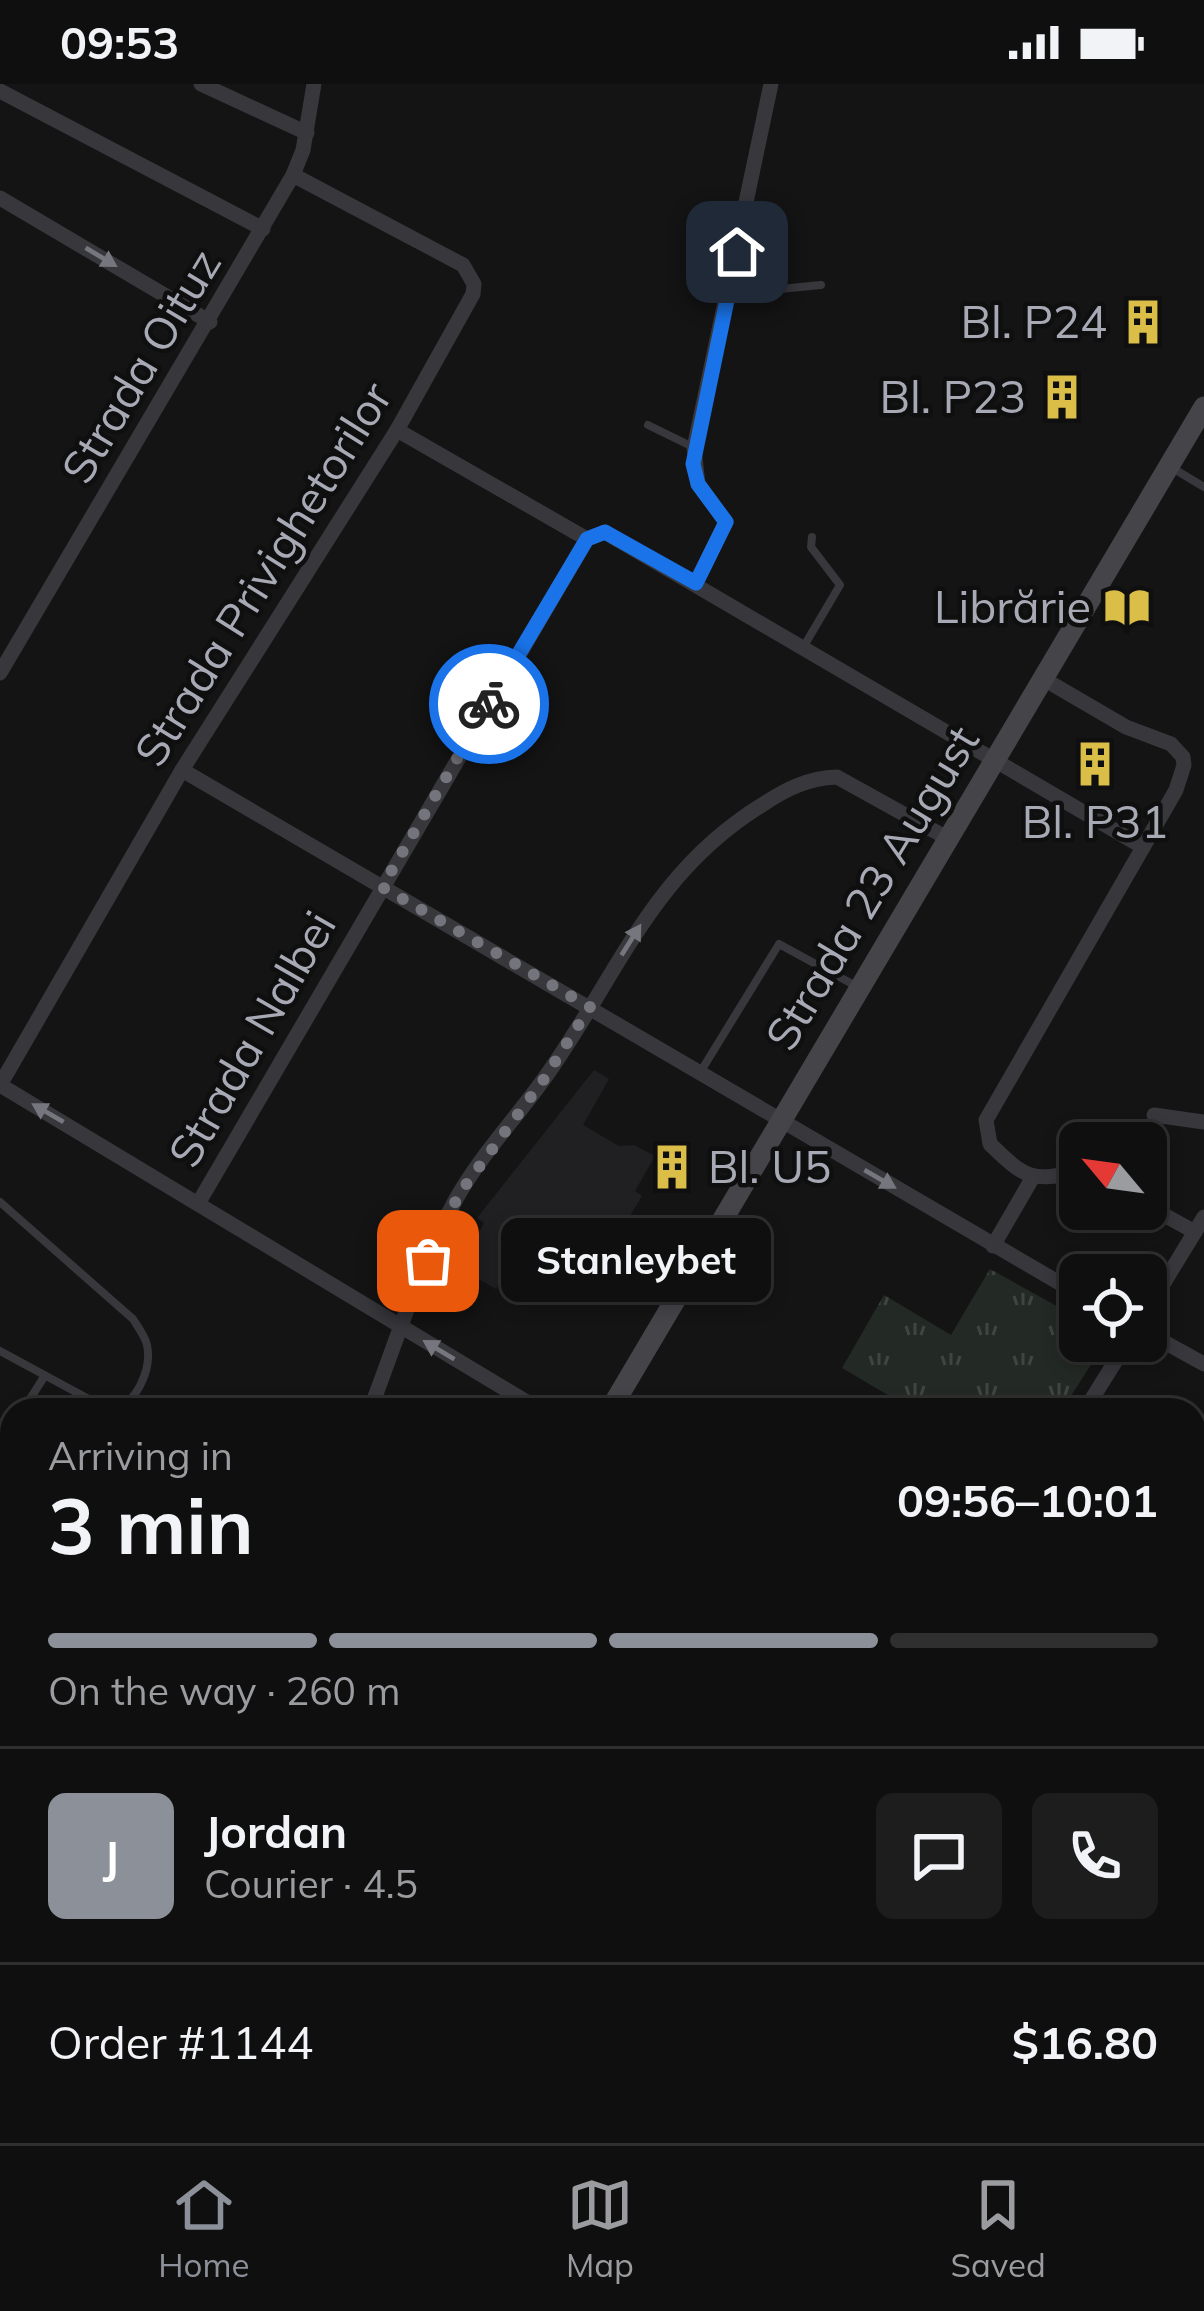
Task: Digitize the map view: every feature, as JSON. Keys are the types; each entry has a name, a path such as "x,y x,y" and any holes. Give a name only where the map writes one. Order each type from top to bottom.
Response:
{"main road":[{"name":"Strada 23 August","path":"617,1398 1204,407"}],"street":[{"path":"201,84 307,133"},
{"name":"Strada Oituz","path":"0,673 293,175 307,133 314,84"},
{"path":"696,583 726,522 698,484 694,448 771,84"},
{"path":"0,91 263,229"},
{"name":"Strada Privighetorilor","path":"0,1085 182,770 397,430 470,304 474,284 464,265 293,175"},
{"path":"0,198 210,322"},
{"path":"397,430 587,539 605,532 1143,847"},
{"name":"Strada Nalbei","path":"199,1202 587,539"},
{"path":"1042,678 1178,751 1184,765 1143,847 986,1120 990,1144 1034,1177 1059,1178"},
{"path":"182,770 1059,1283"},
{"path":"375,1398 459,1194 544,1079 644,918 689,860 745,815 799,784 838,777 946,838"},
{"path":"0,1085 199,1202 506,1398"},
{"path":"1154,1115 1204,1122"},
{"path":"993,1246 1034,1177"},
{"path":"1167,1212 1199,1224 1167,1277"},
{"path":"1167,1344 1204,1364"},
{"path":"1092,1398 1115,1362"}],"lane":[{"path":"729,294 820,285"},
{"path":"648,425 694,448"},
{"path":"1168,466 1204,487"},
{"path":"804,646 840,585 811,547 812,537"},
{"path":"700,1072 779,944 858,987"},
{"path":"0,1202 133,1318 146,1341 145,1374 132,1398"},
{"path":"0,1351 86,1398"},
{"path":"31,1398 44,1377"}],"shaded area":[{"path":"594,1070 609,1079 583,1125 619,1146 634,1145 655,1156 635,1191 642,1196 582,1295 564,1294 513,1263 496,1289 459,1268 484,1223 477,1218"}],"green space":[{"path":"990,1269 1059,1307 1059,1362 1093,1362 1070,1398 893,1398 842,1368 884,1295 951,1335"}],"way so far":[{"path":"428,1261 459,1194 544,1079 590,1007 382,887 489,704"}],"place":[{"name":"Bl. P24","path":"1143,322"},
{"name":"Bl. P23","path":"1062,397"},
{"name":"Librărie","path":"1127,607"},
{"name":"Bl. P31","path":"1095,764"},
{"name":"Bl. U5","path":"672,1167"},
{"name":"Stanleybet","path":"428,1261"}],"route":[{"path":"489,704 587,539 605,532 696,583 724,533 723,515 698,484 693,464 737,252"}]}
